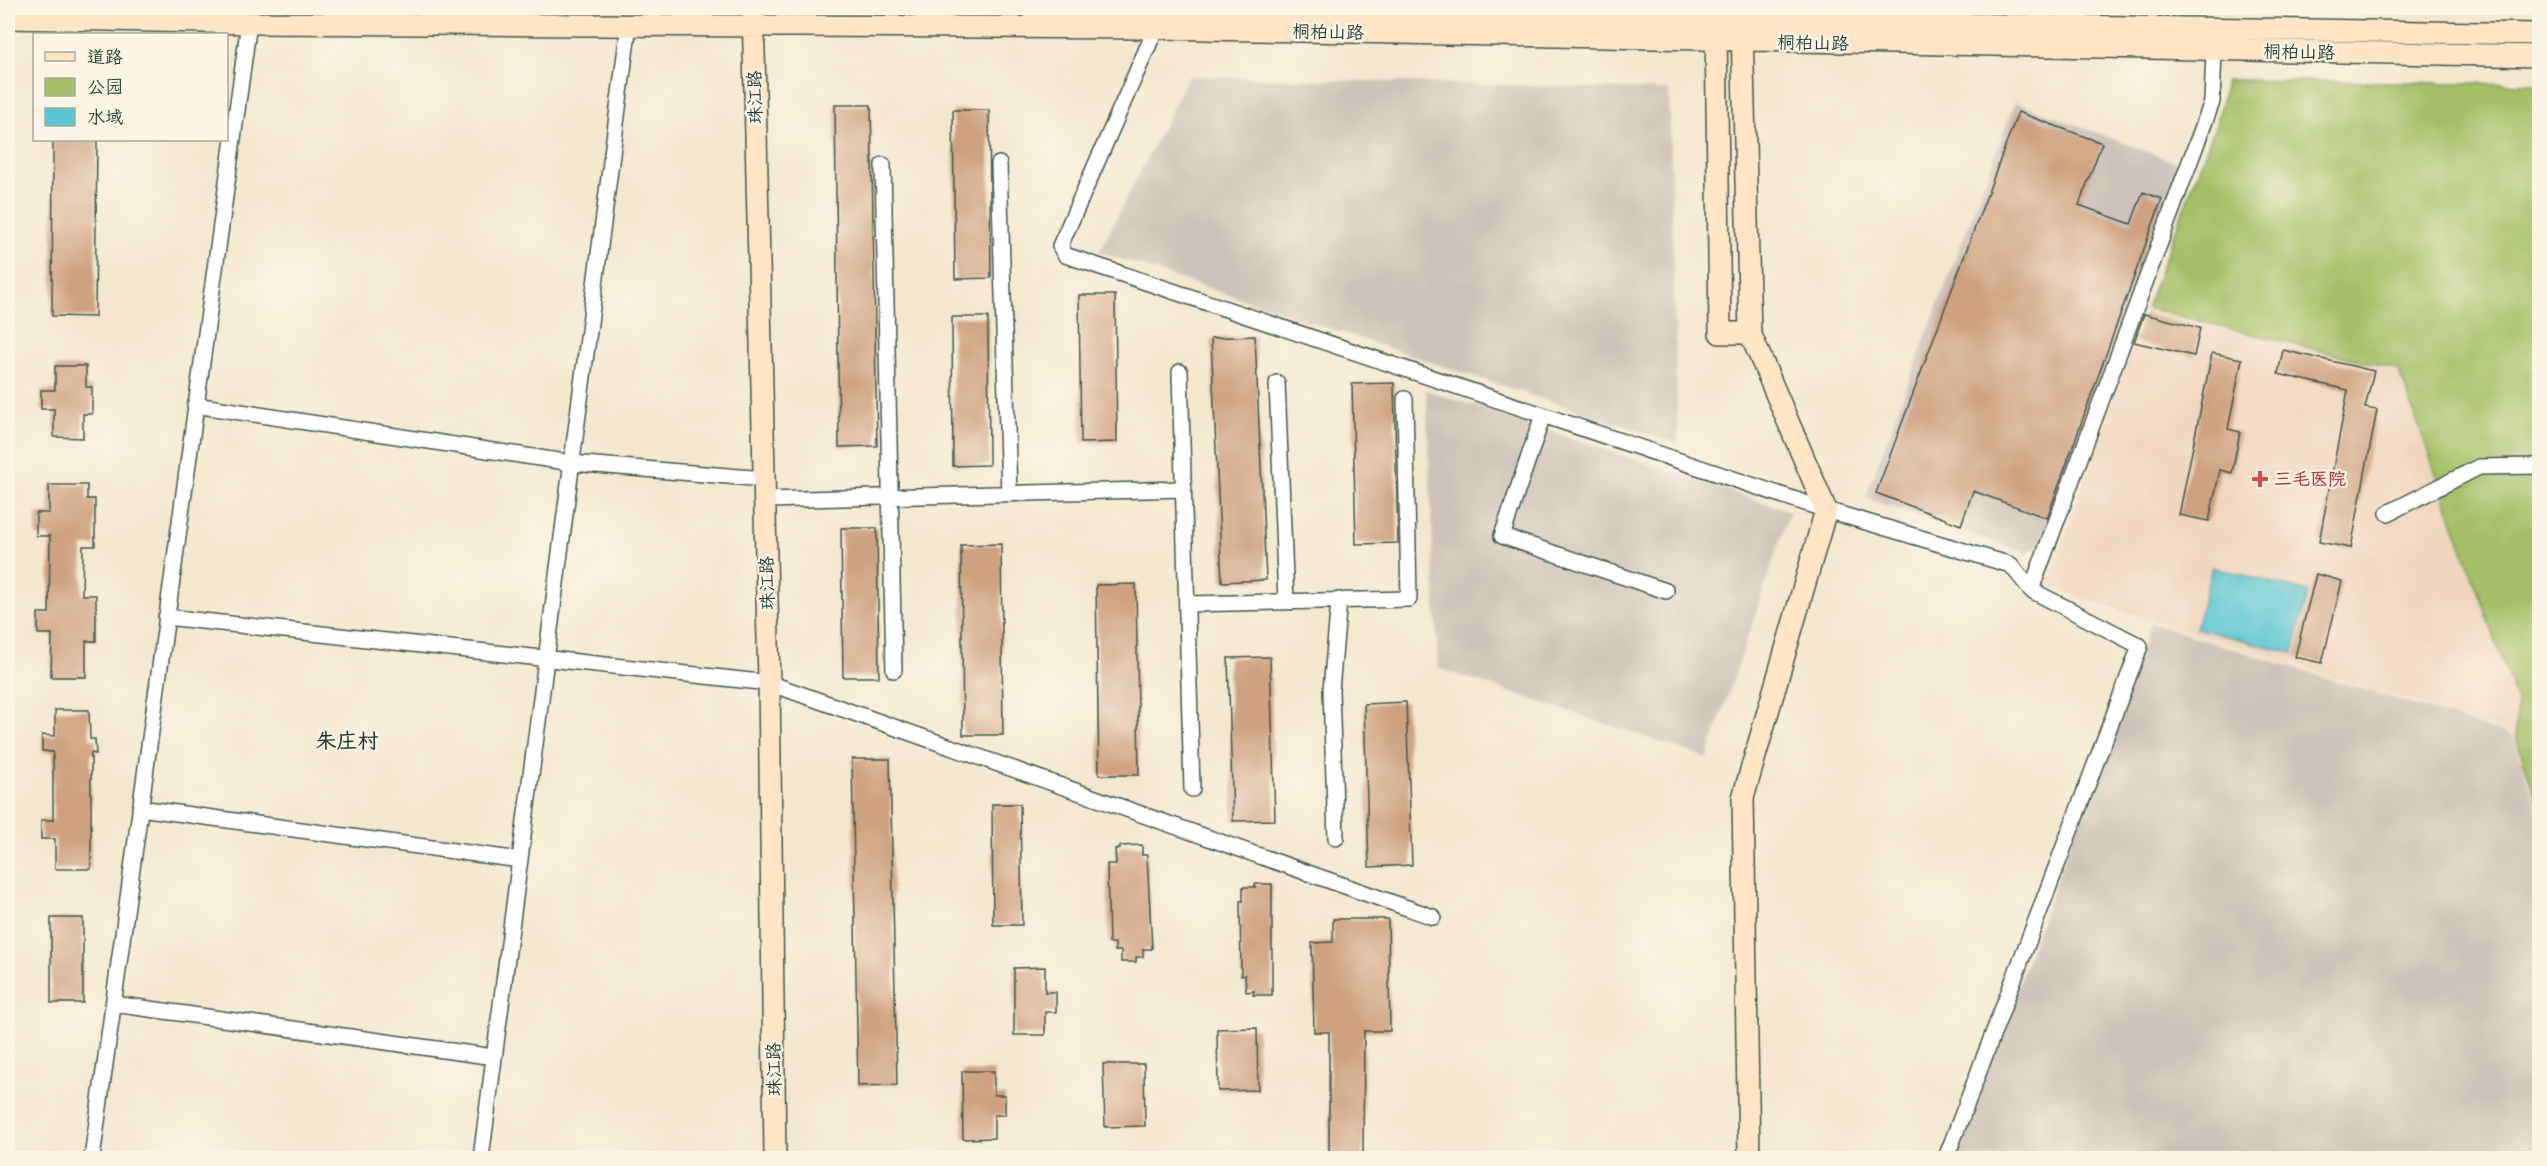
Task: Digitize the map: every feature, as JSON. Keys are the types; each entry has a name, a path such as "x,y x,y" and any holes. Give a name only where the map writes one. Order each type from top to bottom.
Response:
{"street":[{"name":"桐柏山路","path":"1030,8 1741,13 2540,34"},
{"path":"1716,13 1720,333 1750,333"},
{"path":"1741,13 1750,333 1826,510 1743,798 1749,1158"},
{"name":"桐柏山路","path":"8,18 249,23 629,24 753,16 1156,28 2540,56"},
{"name":"珠江路","path":"753,16 769,684 775,1158"},
{"path":"92,1158 249,23"},
{"path":"481,1158 629,24"},
{"path":"1156,28 1060,246 1065,255 1826,510 2011,565 2031,590 2140,646 1946,1158"},
{"path":"2031,590 2212,102 2214,51"},
{"path":"999,164 1009,494"},
{"path":"883,165 894,670"},
{"path":"1180,372 1192,789"},
{"path":"1277,383 1286,601"},
{"path":"1187,604 1409,598 1405,399"},
{"path":"195,405 765,490 891,497 1184,489"},
{"path":"1543,415 1502,536 1666,591"},
{"path":"2388,513 2479,467 2540,466"},
{"path":"1336,838 1331,690 1339,600"},
{"path":"166,617 769,684 1433,917"},
{"path":"140,808 520,860"},
{"path":"114,1004 494,1056"}],"shaded area":[{"path":"1189,76 1669,90 1678,444 1099,252"},
{"path":"2015,102 2180,164 2042,544 2027,553 1865,498"},
{"name":"三毛医院","path":"2144,310 2398,371 2516,703 2513,734 2047,587"},
{"path":"1426,390 1790,511 1707,758 1438,668"},
{"path":"2151,623 2513,736 2539,816 2539,1158 1954,1158"}],"green space":[{"path":"2226,80 2539,84 2539,808 2515,735 2517,702 2399,370 2146,308 2218,119"}],"water":[{"path":"2212,567 2308,592 2293,653 2196,628"}],"building":[{"path":"835,105 871,105 877,446 839,447"},
{"path":"953,110 989,110 991,278 955,279"},
{"path":"2018,112 2102,143 2079,205 2131,224 2143,192 2162,199 2047,518 1973,491 1961,525 1876,493"},
{"path":"53,141 97,141 95,317 52,316"},
{"path":"1079,295 1115,295 1117,442 1081,443"},
{"path":"2144,314 2200,328 2194,356 2134,342"},
{"path":"952,317 988,317 989,465 953,466"},
{"path":"1255,336 1266,580 1222,582 1211,338"},
{"path":"2283,350 2374,371 2365,408 2377,410 2351,548 2319,542 2348,390 2278,374"},
{"path":"2212,353 2242,359 2228,429 2240,432 2232,473 2220,470 2209,521 2179,515"},
{"path":"55,366 86,366 86,387 92,387 92,414 83,414 83,438 54,437 54,409 41,409 41,390 55,390"},
{"path":"1394,383 1398,543 1356,544 1352,384"},
{"path":"49,485 87,485 87,499 95,499 95,546 83,546 82,595 96,595 96,641 86,641 86,677 51,677 52,634 38,634 38,613 49,613 50,536 36,536 36,513 49,513"},
{"path":"841,528 877,528 879,677 843,677"},
{"path":"1001,544 1003,735 963,735 961,545"},
{"path":"2316,574 2342,581 2322,663 2295,657"},
{"path":"1136,584 1139,775 1099,775 1096,585"},
{"path":"1270,657 1275,820 1233,821 1228,658"},
{"path":"1406,702 1412,865 1369,867 1364,704"},
{"path":"55,710 89,710 90,739 95,739 96,754 91,753 91,869 55,869 55,839 41,839 41,820 53,820 53,752 42,751 42,735 55,736"},
{"path":"852,759 890,759 897,1085 858,1086"},
{"path":"992,804 1020,804 1022,925 993,925"},
{"path":"1142,845 1142,855 1147,855 1152,949 1143,949 1143,957 1136,957 1136,962 1121,962 1121,951 1115,951 1115,943 1109,943 1107,864 1116,864 1115,849 1120,849 1120,846"},
{"path":"1255,884 1272,884 1272,995 1253,995 1254,991 1246,992 1245,975 1241,976 1240,901 1243,901 1243,887 1255,887"},
{"path":"51,918 83,918 83,1003 51,1003"},
{"path":"1333,919 1388,919 1390,1031 1364,1031 1363,1158 1329,1157 1329,1032 1314,1032 1312,943 1333,942"},
{"path":"1045,967 1045,992 1056,992 1056,1012 1045,1012 1045,1035 1014,1035 1014,968"},
{"path":"1257,1028 1258,1090 1218,1091 1217,1029"},
{"path":"1103,1064 1144,1064 1145,1126 1105,1127"},
{"path":"962,1071 994,1071 994,1095 1005,1095 1005,1115 994,1115 994,1138 963,1139"}],"place":[{"name":"三毛医院","path":"2260,479"}],"district":[{"name":"朱庄村","path":"347,741"}]}
